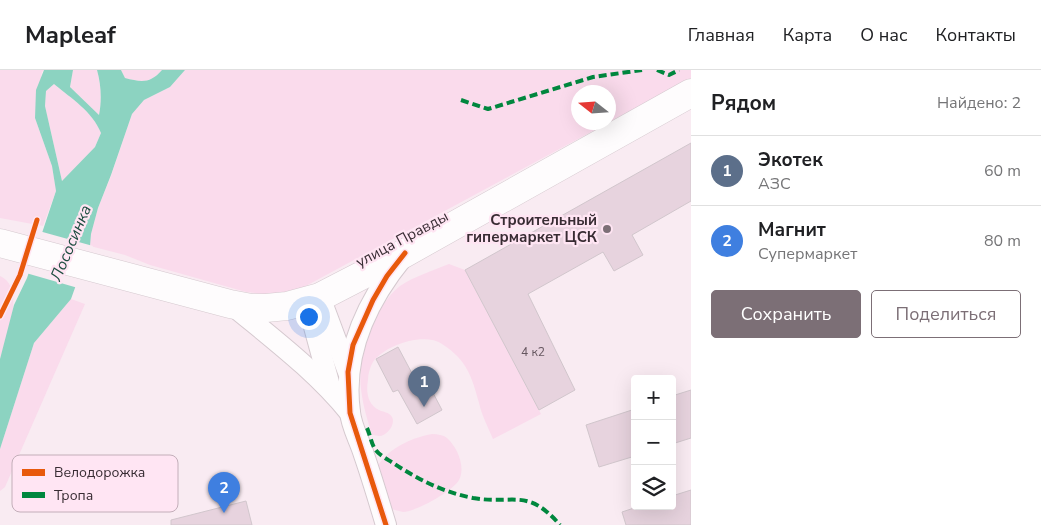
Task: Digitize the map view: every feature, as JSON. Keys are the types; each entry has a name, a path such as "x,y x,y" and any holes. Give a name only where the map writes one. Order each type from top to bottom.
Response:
{"main road":[{"name":"улица Правды","path":"4,244 101,271 251,308 266,308 313,299 405,253 691,93"}],"street":[{"path":"386,525 350,413 348,372 353,345 373,300 387,276 405,253"},
{"path":"313,299 348,372"},
{"path":"313,299 331,390"},
{"path":"230,304 285,347 331,390 350,413"}],"shaded area":[{"path":"0,70 44,70 42,72 35,118 52,166 56,191 43,226 0,218"},
{"path":"73,70 97,70 101,92 99,115 70,87"},
{"path":"121,70 162,70 153,78 141,81 125,78"},
{"path":"185,70 691,70 691,78 616,119 616,85 571,85 571,130 595,130 304,287 273,295 246,292 90,246 98,208 132,114 144,100 170,87"},
{"path":"54,84 87,112 101,133 95,147 62,181 45,106 46,91"},
{"path":"449,264 465,270 541,414 493,439 471,377 463,363 442,344 425,339 415,340 386,350 371,366 368,375 368,397 375,407 389,414 393,420 388,432 379,436 372,435 364,406 360,381 366,342 374,321 387,299 400,286"},
{"path":"0,276 8,282 12,291 13,302 10,327 0,359"},
{"path":"71,299 85,304 19,455 12,455 12,471 5,487 0,491 0,449 34,343"},
{"path":"432,434 445,437 454,447 461,463 459,480 442,495 416,509 403,512 391,509 376,469 380,462 393,450 416,438"}],"water":[{"name":"Лососинка","path":"44,70 73,70 70,87 99,115 101,92 97,70 121,70 125,78 145,81 158,75 162,70 185,70 170,87 144,100 132,114 98,208 90,246 71,299 34,343 0,449 0,359 14,305 27,278 56,191 52,166 35,118 36,90","holes":["54,84 87,112 101,133 95,147 62,181 45,106 46,91"]}],"pier":[{"path":"39,231 93,246 78,288 26,273"}],"building":[{"path":"691,143 691,201 632,235 643,255 614,271 603,252 528,294 575,390 539,410 465,270"},
{"path":"398,347 423,394 431,389 442,410 417,424 398,390 393,392 376,359"},
{"path":"691,390 691,438 676,443 676,420 676,395"},
{"path":"631,410 631,457 599,467 586,425"},
{"path":"691,490 691,525 626,525 622,512 631,509 676,510 676,495"},
{"path":"246,501 252,525 171,525 171,520"}],"marked path":[{"path":"461,100 488,109 593,77 642,70"},
{"path":"657,70 669,75 679,70"},
{"path":"367,428 374,447 383,457 422,480 441,489 473,498 529,502 548,513 560,525"}],"cycle path":[{"path":"0,316 20,275 37,220"},
{"path":"386,525 350,413 348,372 353,345 373,300 387,276 405,253"}],"place":[{"name":"Строительный гипермаркет ЦСК","path":"607,229"},
{"name":"Экотек","path":"424,407"},
{"name":"Магнит","path":"224,513"}]}
